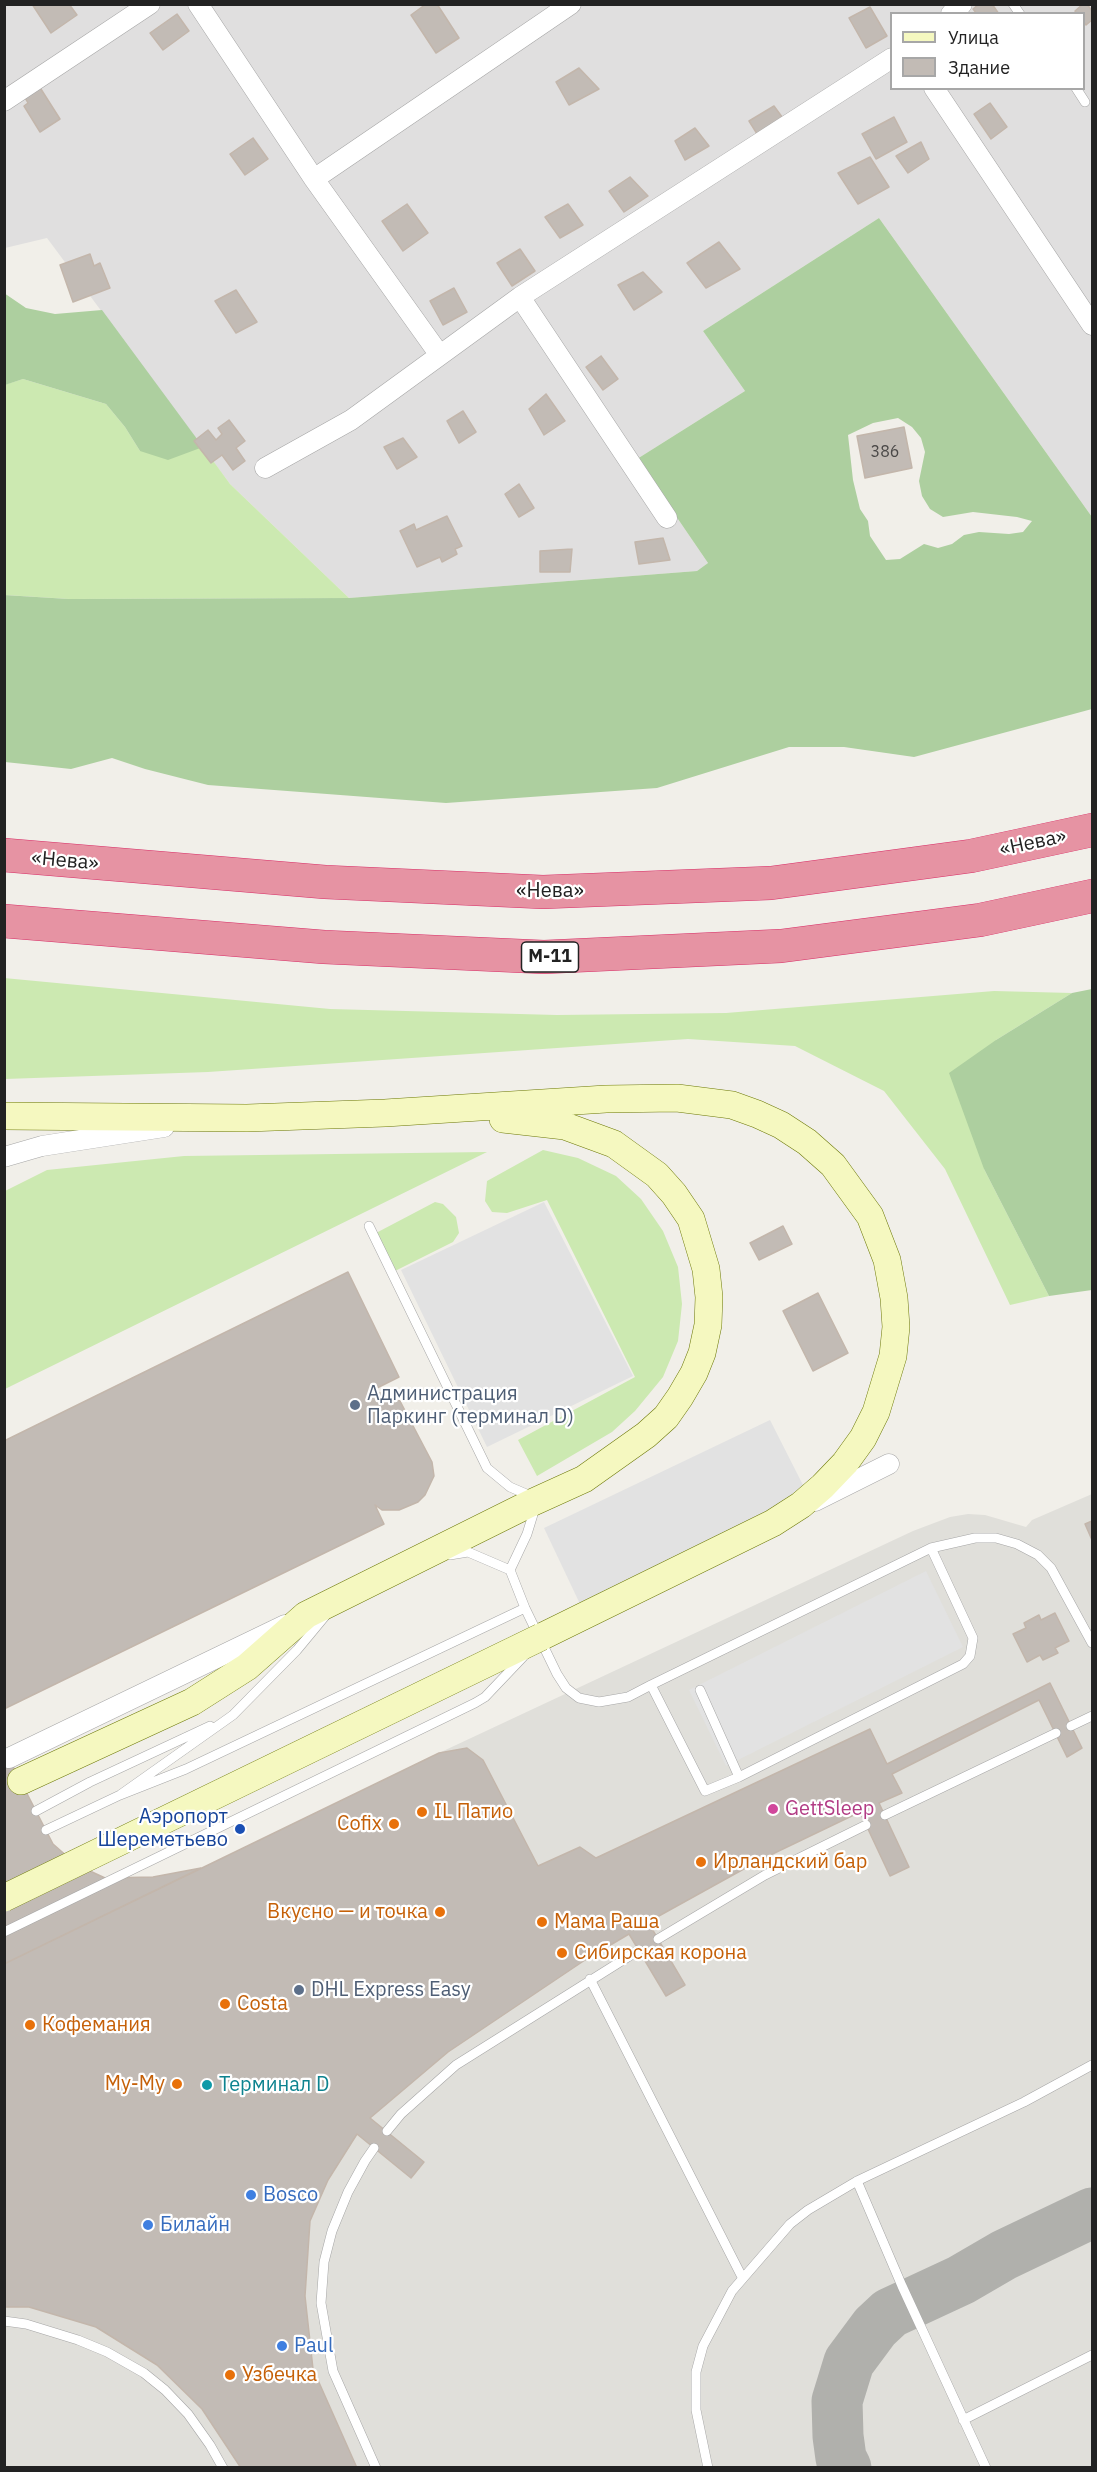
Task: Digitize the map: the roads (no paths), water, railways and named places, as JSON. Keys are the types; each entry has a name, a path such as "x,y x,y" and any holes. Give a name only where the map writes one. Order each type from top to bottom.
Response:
{"highway":[{"name":"«Нева»","path":"4,855 325,882 543,892 771,883 971,856 1092,830"},
{"name":"М-11","path":"4,921 324,947 544,957 780,946 980,920 1092,896"}],"street":[{"path":"4,101 150,4"},
{"path":"198,4 314,179 439,354"},
{"path":"314,179 571,4"},
{"path":"265,468 351,420 520,297 890,59"},
{"path":"935,90 1092,325"},
{"path":"520,297 667,518"},
{"path":"4,1116 247,1118 677,1098 732,1105 757,1113 781,1125 807,1142 833,1165 870,1216 889,1266 896,1327 893,1356 876,1412 863,1438 845,1463 801,1505 772,1523"},
{"path":"15,1769 192,1701 247,1667 306,1615 584,1479 646,1436 666,1417 694,1373 704,1344 709,1297 706,1269 691,1219 674,1194 657,1175 614,1144 565,1126 530,1121 385,1113"},
{"path":"4,1157 42,1146 184,1124 247,1118"},
{"path":"4,1898 541,1637 889,1464"}],"lane":[{"path":"1077,90 1085,102"},
{"path":"369,1226 487,1468 510,1487 538,1500 527,1534 510,1570"},
{"path":"120,1795 233,1715 297,1650 327,1615 410,1564 468,1552 510,1570 525,1608 566,1688 579,1698 599,1702 628,1697 932,1548 975,1538 996,1538 1017,1544 1038,1555 1051,1568 1092,1643"},
{"path":"651,1685 705,1791 738,1777 963,1664 970,1656 973,1638 932,1548"},
{"path":"46,1830 120,1795 186,1769 525,1608"},
{"path":"4,1932 475,1703 484,1697 541,1637"},
{"path":"700,1690 738,1777"},
{"path":"36,1811 90,1782 233,1715"},
{"path":"1071,1726 1092,1716"},
{"path":"885,1815 1056,1733"},
{"path":"658,1939 765,1875 866,1825"},
{"path":"387,2131 401,2114 456,2065 590,1978 639,1950"},
{"path":"590,1978 742,2277"},
{"path":"708,2468 696,2410 696,2372 703,2346 720,2310 742,2277 790,2224 808,2210 857,2181 1024,2102 1092,2065"},
{"path":"374,2148 348,2192 332,2232 324,2262 321,2303 333,2371 376,2468"},
{"path":"857,2181 986,2468"},
{"path":"4,2321 26,2324 78,2340 144,2373 165,2390 188,2415 223,2468"},
{"path":"963,2420 1092,2355"}],"place":[{"name":"Администрация Паркинг (терминал D)","path":"355,1405"},
{"name":"GettSleep","path":"773,1809"},
{"name":"IL Патио","path":"422,1812"},
{"name":"Cofix","path":"394,1824"},
{"name":"Аэропорт Шереметьево","path":"240,1829"},
{"name":"Ирландский бар","path":"701,1862"},
{"name":"Вкусно — и точка","path":"440,1912"},
{"name":"Мама Раша","path":"542,1922"},
{"name":"Сибирская корона","path":"562,1953"},
{"name":"DHL Express Easy","path":"299,1990"},
{"name":"Costa","path":"225,2004"},
{"name":"Кофемания","path":"30,2025"},
{"name":"Му-Му","path":"177,2084"},
{"name":"Терминал D","path":"207,2085"},
{"name":"Bosco","path":"251,2195"},
{"name":"Билайн","path":"148,2225"},
{"name":"Paul","path":"282,2346"},
{"name":"Узбечка","path":"230,2375"}]}
